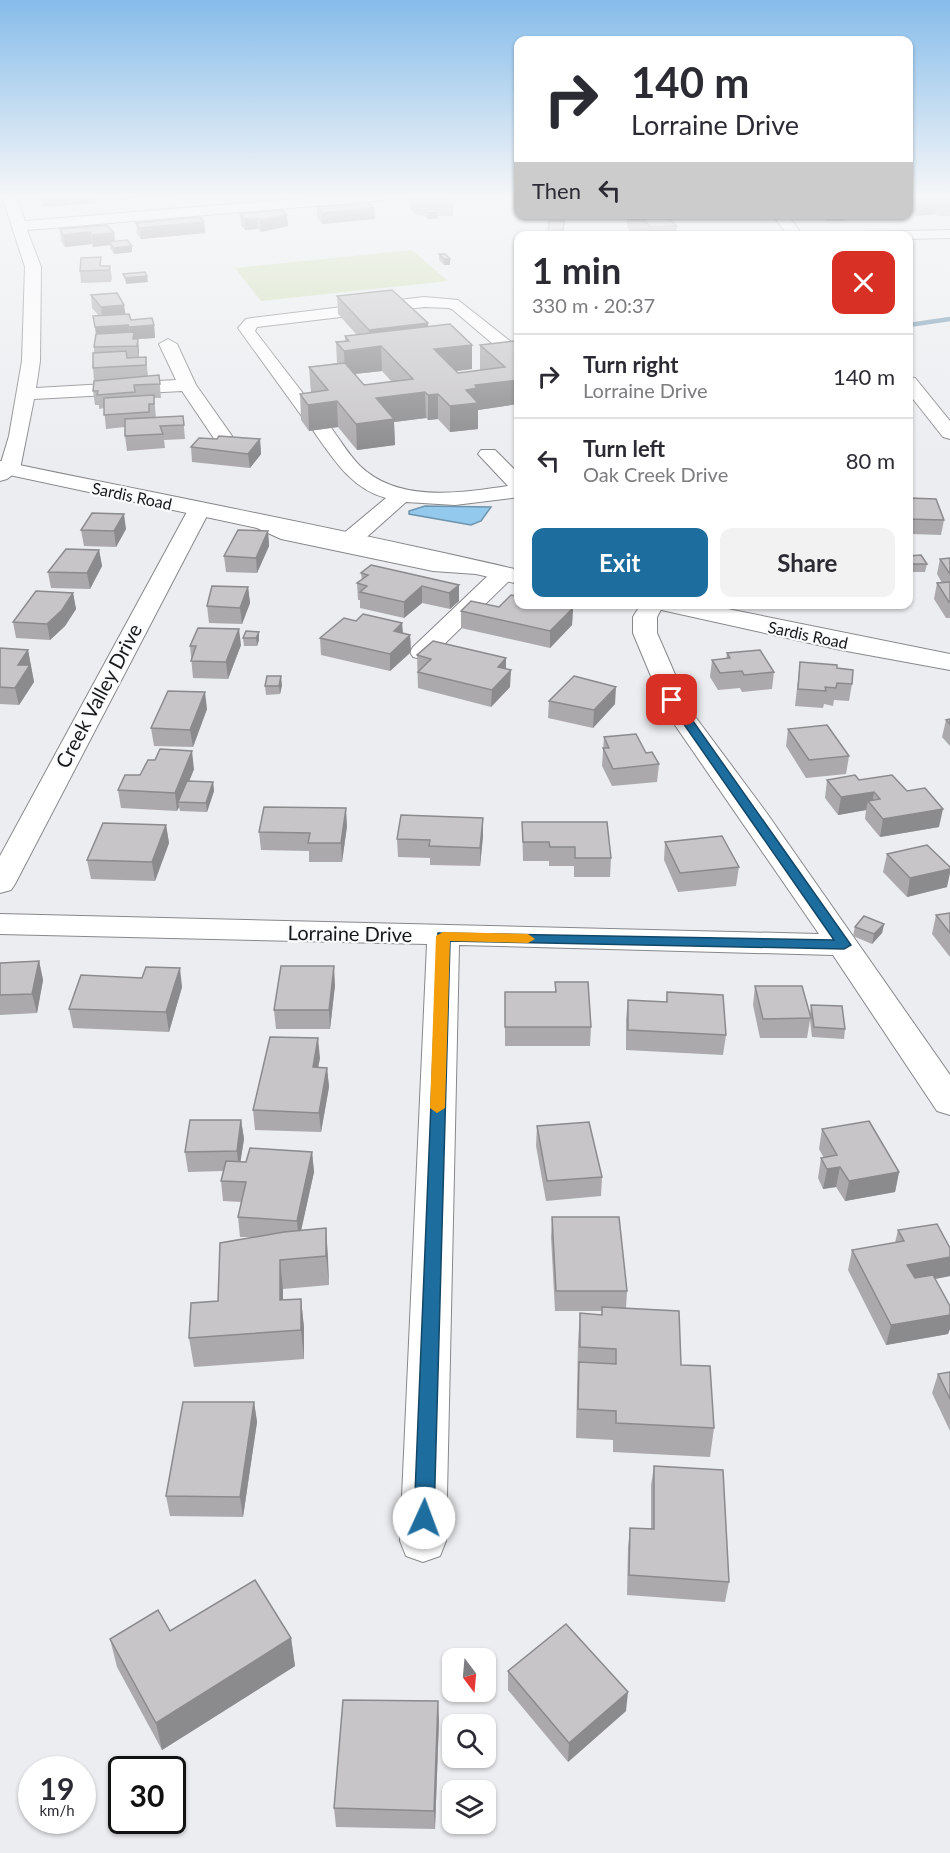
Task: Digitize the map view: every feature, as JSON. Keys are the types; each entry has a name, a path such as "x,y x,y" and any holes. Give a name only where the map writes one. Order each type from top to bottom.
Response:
{"main road":[{"name":"Sardis Road","path":"3,470 264,523 352,538 440,558 471,568"},
{"name":"Sardis Road","path":"264,523 281,532 433,564 511,575"},
{"name":"Sardis Road","path":"687,609 841,642 950,662"}],"street":[{"path":"3,470 26,394 33,319 33,282"},
{"path":"441,303 459,290"},
{"path":"514,353 459,307 441,303 424,302 268,319 252,323 246,328 317,424 354,470 369,482 403,494 451,499 514,492"},
{"path":"168,344 187,385 222,436"},
{"path":"26,394 187,385"},
{"path":"913,387 950,433"},
{"path":"930,407 950,405"},
{"path":"488,454 514,481"},
{"path":"352,538 403,494"},
{"name":"Creek Valley Drive","path":"0,884 199,510"},
{"path":"422,652 511,575"},
{"path":"650,609 645,617 645,633 666,687 679,712 844,945 950,1102"},
{"name":"Lorraine Drive","path":"0,924 844,945"},
{"path":"423,1541 443,936"}],"green space":[{"path":"246,282 434,282 261,301"}],"water":[{"path":"425,506 491,507 481,521 471,525 409,514 409,511"}],"building":[{"path":"392,290 428,323 369,330 337,296"},
{"path":"117,293 124,305 101,307 91,295"},
{"path":"129,314 131,320 152,318 154,325 95,327 93,316"},
{"path":"450,324 472,345 434,349 458,373 505,367 480,345 514,341 514,381 475,385 477,388 466,390 478,403 450,406 438,394 428,395 425,392 376,398 394,419 356,424 337,401 308,405 300,394 328,390 309,367 345,363 364,385 413,379 381,346 344,351 336,342 349,341 345,336"},
{"path":"134,332 133,339 138,339 137,346 94,347 96,334"},
{"path":"126,351 127,358 146,357 146,365 93,368 93,353"},
{"path":"159,375 160,384 134,385 135,392 97,395 98,391 93,391 94,381"},
{"path":"154,395 154,404 149,404 149,412 104,415 104,398"},
{"path":"183,416 184,425 160,426 163,434 125,436 125,419"},
{"path":"219,436 260,439 248,454 191,447 199,438 217,439"},
{"path":"913,498 936,499 944,520 913,519"},
{"path":"92,513 124,514 114,531 81,530"},
{"path":"238,530 268,531 256,558 224,556"},
{"path":"66,549 99,550 87,573 48,572"},
{"path":"921,555 927,564 913,564 913,556"},
{"path":"950,558 950,574 940,559"},
{"path":"371,565 459,585 449,593 422,586 404,602 360,592 367,586 357,583 368,575 361,573"},
{"path":"950,582 950,602 949,602 937,583"},
{"path":"212,586 248,587 240,608 207,606"},
{"path":"36,591 73,593 62,610 47,624 13,622"},
{"path":"511,595 514,596 514,609 572,609 550,631 461,611 471,601 499,607"},
{"path":"363,614 402,623 394,631 410,635 390,654 320,638 344,618 356,621"},
{"path":"198,628 239,629 226,662 191,661 196,646 190,646"},
{"path":"246,631 259,632 256,638 243,638"},
{"path":"433,641 506,658 498,667 511,670 492,690 418,672 431,659 417,655"},
{"path":"0,648 28,650 18,665 30,665 15,688 0,687"},
{"path":"760,650 774,672 744,675 742,671 720,673 712,660 730,658 727,653"},
{"path":"800,662 837,665 837,668 853,670 852,684 837,683 836,688 825,687 826,691 798,689"},
{"path":"267,676 281,676 279,686 265,686"},
{"path":"574,676 616,687 594,710 549,701"},
{"path":"168,691 205,692 190,730 151,728"},
{"path":"827,725 849,756 809,760 788,729"},
{"path":"636,734 646,753 652,752 659,764 613,769 603,748 609,748 604,737"},
{"path":"160,749 192,751 175,793 118,790 125,775 140,775 148,760 155,760"},
{"path":"855,775 859,780 892,775 907,791 925,788 943,809 883,819 868,801 880,799 874,792 841,797 827,780"},
{"path":"187,781 213,782 206,803 178,802"},
{"path":"264,807 346,808 341,843 308,843 310,833 259,832"},
{"path":"401,815 483,818 480,848 429,846 430,840 397,839"},
{"path":"522,822 607,822 611,858 575,858 575,847 550,847 549,842 523,842"},
{"path":"103,823 166,825 152,862 87,860"},
{"path":"722,836 739,867 680,873 665,842"},
{"path":"927,845 950,869 910,878 887,854"},
{"path":"950,913 950,933 936,915"},
{"path":"864,916 884,924 874,934 855,927"},
{"path":"39,961 32,994 0,995 0,963"},
{"path":"281,966 334,966 329,1010 274,1010"},
{"path":"146,967 180,968 166,1012 69,1009 81,975 142,978"},
{"path":"555,982 588,982 591,1027 505,1027 505,992 556,992"},
{"path":"755,986 802,986 811,1018 763,1019"},
{"path":"667,992 723,995 726,1035 628,1030 628,1000 667,1002"},
{"path":"811,1005 842,1006 845,1029 814,1027"},
{"path":"270,1037 318,1038 313,1067 327,1068 319,1113 253,1110"},
{"path":"190,1120 241,1120 237,1151 185,1152"},
{"path":"869,1121 899,1172 849,1181 840,1167 827,1169 821,1158 837,1155 822,1129"},
{"path":"589,1122 602,1177 547,1181 537,1126"},
{"path":"250,1148 312,1152 297,1221 238,1217 246,1182 221,1181 226,1161 246,1162"},
{"path":"552,1217 619,1217 627,1291 556,1291"},
{"path":"937,1224 950,1248 950,1257 907,1265 915,1278 933,1275 950,1306 950,1315 891,1325 852,1250 904,1241 898,1230"},
{"path":"326,1228 326,1256 280,1260 280,1300 301,1299 301,1330 189,1338 191,1303 218,1301 220,1243 284,1232"},
{"path":"602,1307 679,1311 681,1365 710,1366 714,1428 616,1423 616,1411 578,1409 579,1362 616,1364 616,1349 580,1347 580,1313 602,1315"},
{"path":"950,1372 950,1399 938,1374"},
{"path":"183,1402 254,1402 240,1497 166,1496"},
{"path":"654,1466 723,1470 729,1582 629,1575 630,1528 654,1529"},
{"path":"255,1580 291,1638 156,1723 110,1639 158,1610 170,1631"},
{"path":"566,1624 628,1692 569,1743 508,1671"},
{"path":"343,1700 438,1701 434,1811 334,1808"}],"waterway":[{"path":"913,324 950,319"}],"slow traffic":[{"path":"437,1108 443,936 528,939"}],"route":[{"path":"424,1518 443,936 844,945 672,700"}]}
